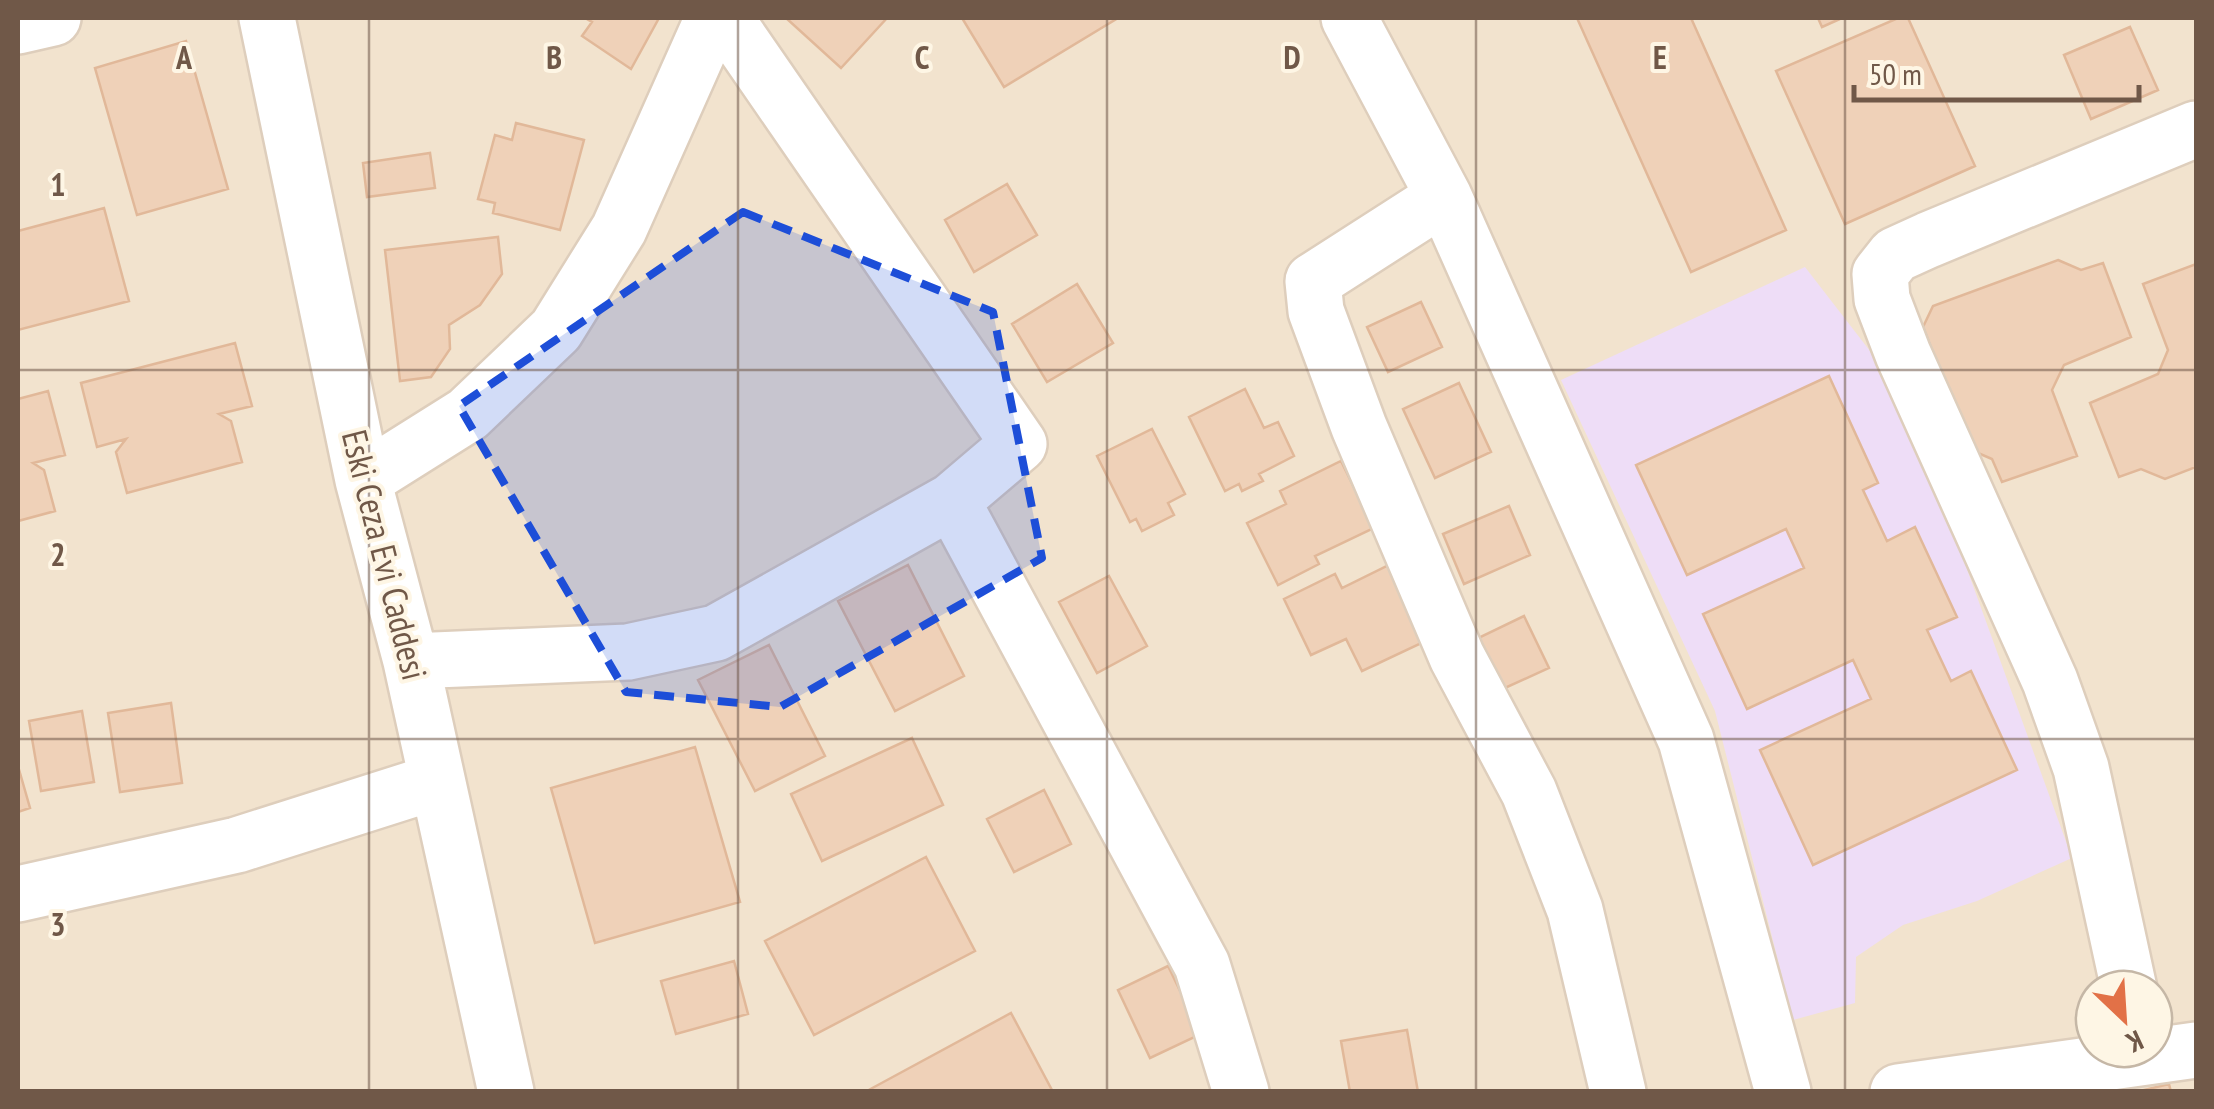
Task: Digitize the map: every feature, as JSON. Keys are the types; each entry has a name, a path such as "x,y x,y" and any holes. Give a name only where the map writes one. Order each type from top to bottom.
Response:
{"street":[{"path":"18,26 53,18"},
{"name":"Eski Ceza Evi Caddesi","path":"267,18 363,480 411,660 506,1092"},
{"path":"363,480 468,414 556,330 619,229 713,18"},
{"path":"411,660 628,652 716,632 952,501 1018,444 725,18"},
{"path":"1350,18 1444,197 1686,740 1784,1092"},
{"path":"2124,969 2075,751 2050,681 1903,354 1882,299 1880,274 1895,256 1928,240 2196,129"},
{"path":"1444,197 1313,280 1316,312 1359,427 1457,657 1542,826 1575,910 1618,1092"},
{"path":"952,501 1202,965 1241,1092"},
{"path":"18,894 237,845 435,782"},
{"path":"1898,1092 2074,1065"}],"highlighted area":[{"path":"743,212 993,312 1042,558 780,707 626,692 459,406"}],"shaded area":[{"path":"18,18 2196,18 2196,1091 18,1091"},
{"path":"1805,267 1870,351 1964,561 2072,858 1977,901 1903,925 1856,957 1855,1003 1793,1020 1715,711 1561,380"}],"building":[{"path":"585,18 659,18 631,69 582,36 592,22"},
{"path":"786,18 887,18 841,68"},
{"path":"962,18 1118,18 1004,87"},
{"path":"1577,18 1691,18 1786,230 1691,272"},
{"path":"1818,18 1842,18 1822,27"},
{"path":"1898,18 1908,18 1975,166 1845,224 1776,71"},
{"path":"2130,27 2158,90 2091,119 2064,55"},
{"path":"186,41 228,189 137,215 95,68"},
{"path":"516,123 584,140 560,230 493,213 495,203 478,199 495,135 512,140"},
{"path":"430,153 435,188 367,197 363,163"},
{"path":"1007,184 1037,235 974,272 945,220"},
{"path":"104,208 129,301 18,330 18,231"},
{"path":"498,237 502,274 480,305 449,325 450,349 431,377 400,381 385,250"},
{"path":"2058,260 2081,270 2103,263 2131,337 2064,365 2052,390 2077,456 2002,482 1992,459 1971,450 1923,327 1933,306"},
{"path":"2196,264 2196,467 2165,479 2141,469 2119,477 2090,403 2158,374 2168,350 2143,284"},
{"path":"1077,284 1113,343 1047,382 1012,324"},
{"path":"1421,302 1442,347 1388,372 1367,327"},
{"path":"235,343 252,406 219,414 231,421 242,462 127,493 116,452 126,439 97,447 81,383"},
{"path":"1829,376 1878,483 1863,490 1887,541 1915,527 1957,617 1927,630 1951,681 1971,671 2017,770 1813,865 1760,750 1871,699 1853,660 1747,709 1703,614 1804,568 1786,529 1687,575 1636,465"},
{"path":"1459,383 1491,452 1435,478 1403,409"},
{"path":"1245,389 1264,428 1278,422 1294,456 1259,474 1263,481 1242,491 1239,484 1225,491 1189,417"},
{"path":"48,391 65,455 33,463 44,470 55,511 18,521 18,399"},
{"path":"1152,429 1185,494 1168,503 1174,515 1142,531 1136,519 1130,522 1097,456"},
{"path":"1341,461 1374,528 1315,556 1319,564 1278,585 1247,523 1286,504 1280,491"},
{"path":"1509,506 1530,555 1464,584 1443,534"},
{"path":"1391,564 1428,640 1362,671 1346,639 1311,655 1284,599 1335,574 1342,588"},
{"path":"908,565 964,676 895,711 838,601"},
{"path":"1109,576 1147,646 1097,673 1059,602"},
{"path":"1524,616 1549,668 1496,692 1472,641"},
{"path":"769,645 825,756 755,791 698,680"},
{"path":"171,703 182,783 120,792 108,713"},
{"path":"82,711 94,782 41,791 29,721"},
{"path":"912,738 943,805 822,861 791,794"},
{"path":"695,747 740,902 595,943 551,788"},
{"path":"18,766 30,808 18,812"},
{"path":"1044,790 1071,844 1014,872 987,819"},
{"path":"926,857 975,951 814,1035 765,941"},
{"path":"734,961 748,1014 676,1034 661,981"},
{"path":"1168,966 1201,1034 1150,1058 1118,990"},
{"path":"1011,1013 1053,1092 865,1092"},
{"path":"1407,1030 1418,1092 1350,1092 1341,1041"},
{"path":"2169,1084 2171,1092 2136,1092"}]}
